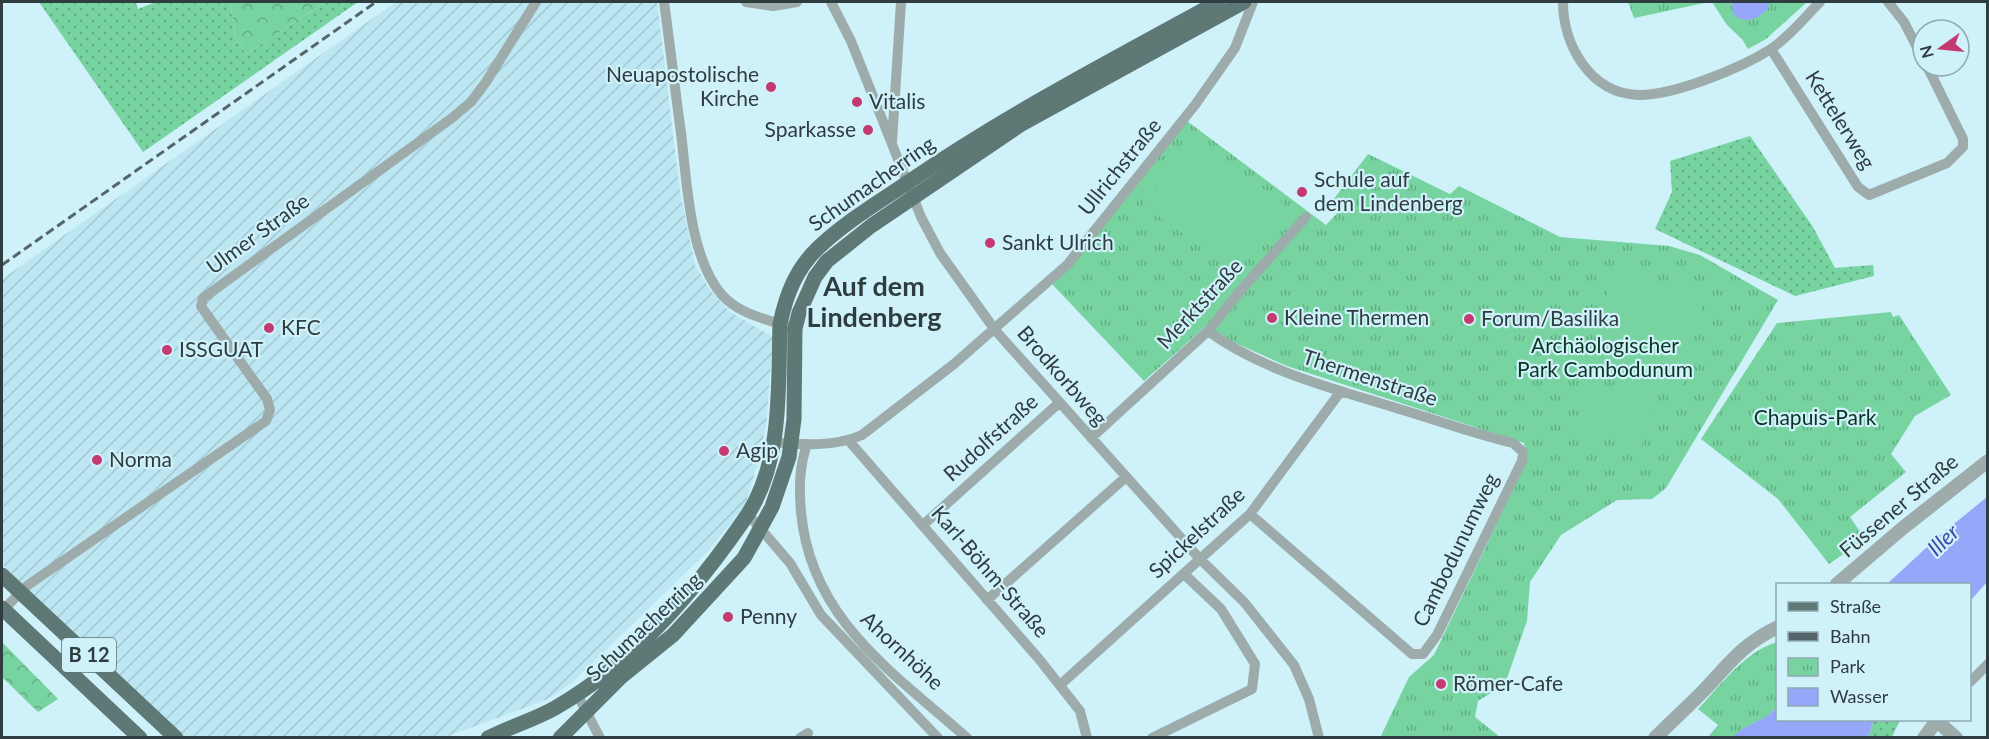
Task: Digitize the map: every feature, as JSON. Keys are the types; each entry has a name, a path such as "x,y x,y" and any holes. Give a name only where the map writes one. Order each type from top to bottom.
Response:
{"main road":[{"name":"Schumacherring","path":"488,738 553,710 611,669 680,604 748,514 760,492 773,442 778,402 780,324 788,291 800,270 817,249 907,183 1014,114 1215,11 1244,2"},
{"name":"Schumacherring","path":"560,738 585,710 689,619 744,558 772,507 799,444 795,329 805,295 827,261 913,198 1020,125 1215,11"},
{"name":"B 12","path":"2,575 176,738"},
{"name":"B 12","path":"3,608 140,738"}],"street":[{"name":"Ulmer Straße","path":"3,608 21,591 266,421 270,410 267,399 201,306 203,298 471,102 536,2"},
{"path":"664,2 688,187 701,257 713,284 724,297 754,316 795,329"},
{"path":"746,2 773,6 797,2"},
{"name":"Brodkorbweg","path":"831,2 850,41 913,198 940,253 995,330 1199,558 1244,602 1294,665 1309,699 1317,737"},
{"path":"892,147 901,2"},
{"name":"Ullrichstraße","path":"773,442 799,444 849,441 862,435 995,330 1067,265 1195,105 1235,48 1253,2"},
{"path":"1563,2 1570,40 1586,70 1598,82 1638,95 1671,90 1723,73 1771,49 1821,2"},
{"path":"1888,2 1904,22 1911,36"},
{"name":"Kettelerweg","path":"1771,49 1858,187 1869,195 1947,163 1963,147 1963,139 1933,78"},
{"name":"Merktstraße","path":"1091,438 1208,331 1240,291 1306,217"},
{"name":"Thermenstraße","path":"1208,331 1230,348 1341,391 1513,443 1523,452"},
{"name":"Spickelstraße","path":"1060,685 1250,514 1341,391"},
{"name":"Rudolfstraße","path":"923,525 1059,404"},
{"name":"Karl-Böhm-Straße","path":"849,441 1060,685 1080,711 1087,738"},
{"name":"Ahornhöhe","path":"799,444 802,526 808,552 824,592 859,642 967,738"},
{"name":"Cambodunumweg","path":"1250,514 1412,654 1423,654 1437,635 1479,552 1522,462 1523,452"},
{"name":"Füssener Straße","path":"1839,583 1988,460"},
{"path":"987,600 1126,477"},
{"path":"748,514 790,563 821,615 938,738"},
{"path":"1152,738 1252,689 1255,674 1255,664 1221,609 1184,574"},
{"path":"1655,738 1709,685 1732,657 1761,635 1776,628"},
{"path":"1971,681 1988,664"},
{"path":"577,694 600,738"},
{"path":"1924,738 1936,721"},
{"path":"1938,721 1956,738"}],"shaded area":[{"path":"396,2 657,2 680,192 695,265 710,290 730,312 773,337 766,426 759,458 745,506 708,551 573,682 548,699 446,737 184,737 2,564 2,279"}],"green space":[{"path":"39,2 136,2 138,9 156,2 230,2 235,36 246,54 325,2 358,2 143,152"},
{"path":"230,2 325,2 246,54 235,36"},
{"path":"1628,2 1709,2 1634,18"},
{"path":"1712,2 1807,2 1766,39 1748,49 1742,39 1727,25"},
{"name":"Archäologischer Park Cambodunum","path":"1187,121 1326,225 1340,210 1333,200 1368,154 1450,194 1459,186 1560,237 1669,246 1700,255 1778,300 1666,488 1652,499 1617,500 1561,535 1530,582 1527,621 1505,684 1478,701 1475,717 1500,737 1380,738 1409,677 1434,655 1527,461 1524,443 1287,366 1233,342 1207,325 1144,381 1052,284"},
{"path":"1192,136 1284,204 1234,272 1143,204"},
{"path":"1750,136 1813,227 1835,268 1873,265 1874,276 1795,296 1655,229 1672,192 1670,161"},
{"path":"1613,270 1705,294 1679,396 1587,373"},
{"name":"Chapuis-Park","path":"1891,312 1893,317 1899,315 1951,395 1915,416 1891,454 1906,472 1850,517 1865,539 1829,564 1778,499 1701,439 1777,323"},
{"path":"1590,382 1654,400 1641,447 1577,429"},
{"path":"2,642 58,699 38,712 2,677"},
{"path":"1776,642 1776,708 1763,721 1753,723 1733,737 1708,737 1718,725 1698,709 1744,661"},
{"path":"1874,721 1900,721 1892,737 1868,737"}],"water":[{"path":"1732,2 1769,2 1768,9 1764,13 1746,20 1733,14"},
{"name":"Iller","path":"1987,497 1987,582 1971,600 1971,583 1888,583 1939,536"},
{"path":"1776,708 1776,721 1874,721 1868,737 1733,737"}],"railway":[{"path":"2,265 376,2"}],"place":[{"name":"Neuapostolische Kirche","path":"771,87"},
{"name":"Vitalis","path":"857,102"},
{"name":"Sparkasse","path":"868,130"},
{"name":"Schule auf dem Lindenberg","path":"1302,192"},
{"name":"Sankt Ulrich","path":"990,243"},
{"name":"Kleine Thermen","path":"1272,318"},
{"name":"Forum/Basilika","path":"1469,319"},
{"name":"KFC","path":"269,328"},
{"name":"ISSGUAT","path":"167,350"},
{"name":"Agip","path":"724,451"},
{"name":"Norma","path":"97,460"},
{"name":"Penny","path":"728,617"},
{"name":"Römer-Cafe","path":"1441,684"}],"district":[{"name":"Auf dem Lindenberg","path":"874,302"}]}
